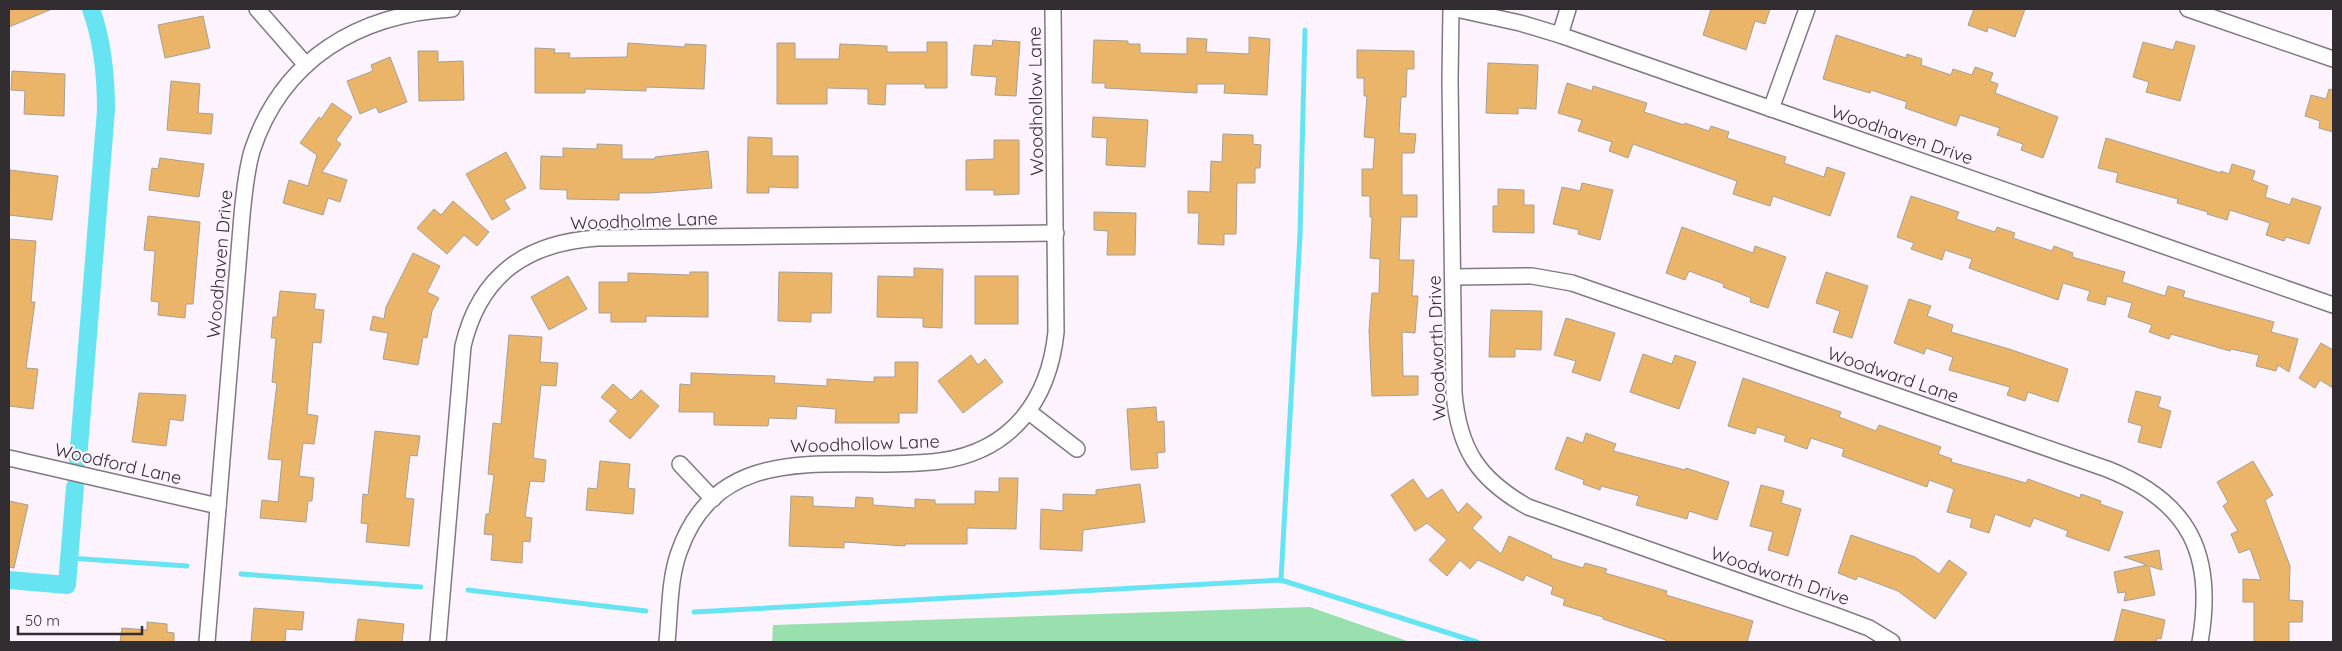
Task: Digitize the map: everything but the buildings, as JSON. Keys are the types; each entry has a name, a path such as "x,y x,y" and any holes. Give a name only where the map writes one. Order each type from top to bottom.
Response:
{"street":[{"path":"257,9 306,64"},
{"name":"Woodhaven Drive","path":"207,642 242,215 247,170 258,135 284,89 306,64 335,42 364,27 406,14 452,9"},
{"name":"Woodhollow Lane","path":"667,642 673,576 678,553 693,522 713,498 747,476 783,466 932,462 957,457 979,450 999,438 1029,412 1046,381 1055,344 1056,233 1053,9"},
{"name":"Woodworth Drive","path":"1451,9 1450,80 1454,393 1457,422 1463,442 1471,457 1497,486 1517,501 1540,512 1837,616 1869,628 1892,642"},
{"name":"Woodhaven Drive","path":"1456,9 1520,23 1560,35 2333,305"},
{"path":"1560,35 1568,9"},
{"path":"1771,109 1807,9"},
{"path":"2188,9 2333,59"},
{"name":"Woodholme Lane","path":"438,642 463,346 466,331 477,306 494,283 514,263 549,245 572,240 598,238 1056,233"},
{"name":"Woodward Lane","path":"1453,278 1532,276 1572,283 2107,469 2133,480 2153,492 2170,507 2186,529 2198,553 2206,592 2200,642"},
{"path":"1029,412 1076,449"},
{"name":"Woodford Lane","path":"9,458 218,506"},
{"path":"680,464 713,498"}],"green space":[{"path":"1310,607 1410,642 772,642 773,625"}],"waterway":[{"path":"78,460 106,110 103,59 91,9"},
{"path":"1281,580 1300,235 1305,30"},
{"path":"9,580 67,585 75,487"},
{"path":"69,558 187,566"},
{"path":"241,574 421,587"},
{"path":"694,612 1281,580 1477,642"},
{"path":"468,590 646,611"}]}
